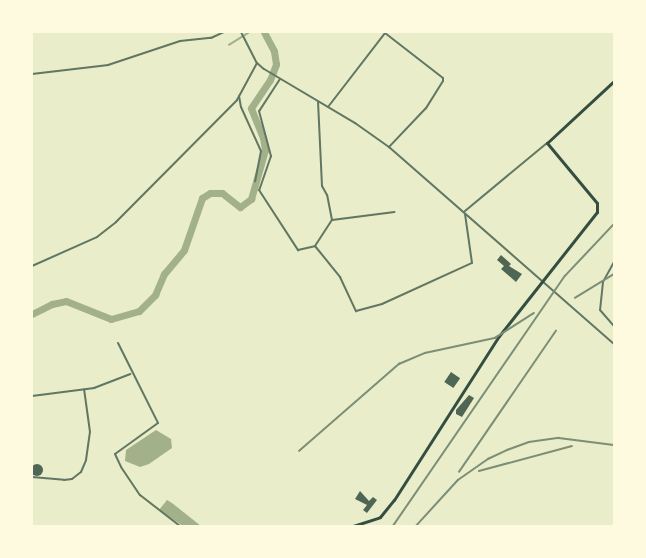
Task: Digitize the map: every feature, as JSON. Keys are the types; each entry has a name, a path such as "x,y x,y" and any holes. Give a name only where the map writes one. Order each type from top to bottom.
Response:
{"main road":[{"path":"353,526 380,517 394,500 499,336 597,212 597,203 547,143 615,81"}],"street":[{"path":"32,74 108,65 180,41 211,38 224,32"},
{"path":"241,32 257,63 264,69 389,147 615,344"},
{"path":"328,107 385,32 443,81 426,108 389,147"},
{"path":"32,266 97,237 116,222 239,96 257,63"},
{"path":"279,78 259,111 271,156 259,190 298,250 315,246 332,220 327,195 322,186 318,101"},
{"path":"239,96 241,107 261,151 255,181"},
{"path":"465,211 547,143"},
{"path":"315,246 340,278 356,311 382,304 472,263 465,211"},
{"path":"332,220 394,212"},
{"path":"615,262 603,282 600,310 615,326"},
{"path":"118,343 131,374 158,423 115,454 140,495 180,526"},
{"path":"32,396 106,385 131,374"},
{"path":"32,477 64,480 72,479 81,472 86,460 90,432 84,389"}],"shaded area":[{"path":"156,430 171,439 172,448 149,464 140,467 125,461 126,450"},
{"path":"167,500 201,526 183,526 159,510"}],"building":[{"path":"501,255 511,264 509,266 522,274 516,282 501,269 504,266 497,260"},
{"path":"451,372 460,378 453,388 444,382"},
{"path":"469,395 474,398 462,417 456,414 456,410"},
{"path":"39,464 43,470 39,476 35,476 31,468"},
{"path":"360,491 369,501 373,497 377,500 367,513 363,510 367,505 355,499"}],"waterway":[{"path":"229,45 250,32"},
{"path":"32,314 52,304 66,301 111,319 139,311 155,295 164,274 184,250 202,198 210,193 222,193 240,207 251,199 265,150 263,138 251,108 270,80 276,64 274,51 264,32"}],"railway":[{"path":"393,526 565,276 614,224"},
{"path":"575,298 614,274"},
{"path":"299,451 399,364 425,353 495,338 534,313"},
{"path":"459,472 556,331"},
{"path":"416,526 458,480 488,459 507,450 529,442 559,438 614,445"},
{"path":"479,471 572,446"}]}
